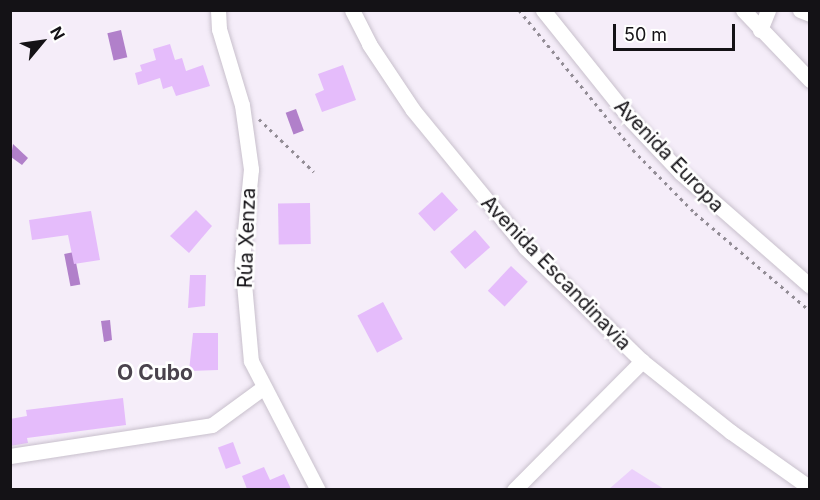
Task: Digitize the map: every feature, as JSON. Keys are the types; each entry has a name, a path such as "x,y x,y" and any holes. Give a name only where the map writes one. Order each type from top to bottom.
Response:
{"street":[{"name":"Rúa Xenza","path":"218,10 219,29 242,105 251,169 242,261 246,329 251,361 318,489"},
{"name":"Avenida Escandinavia","path":"352,10 397,87 469,181 525,247 642,361 731,432 810,488"},
{"name":"Avenida Europa","path":"543,10 631,120 681,173 810,286"},
{"path":"743,10 810,80"},
{"path":"760,30 768,10"},
{"path":"800,10 810,14"},
{"path":"514,489 642,361"},
{"path":"10,456 212,425 264,387"}],"path":[{"path":"242,105 314,172"}],"shaded area":[{"path":"121,30 127,57 114,60 107,33"},
{"path":"296,109 304,131 294,134 286,113"},
{"path":"13,144 28,158 22,165 11,157"},
{"path":"74,252 80,284 70,286 64,254"},
{"path":"110,320 112,340 104,342 101,321"},
{"path":"632,469 664,489 609,489"}],"building":[{"path":"170,44 175,60 182,58 186,71 203,65 210,86 176,96 172,86 163,89 160,78 138,85 135,73 142,71 140,65 156,60 153,49"},
{"path":"343,65 356,100 322,112 315,94 324,90 318,74"},
{"path":"442,192 458,210 434,231 418,213"},
{"path":"310,203 311,244 279,245 278,204"},
{"path":"196,210 212,226 189,253 170,236"},
{"path":"91,211 100,260 74,264 68,235 32,240 29,220"},
{"path":"475,230 490,247 465,269 450,252"},
{"path":"511,266 528,282 505,307 488,291"},
{"path":"190,275 206,275 205,306 188,308"},
{"path":"383,302 403,339 377,353 357,316"},
{"path":"193,333 218,333 218,370 189,371"},
{"path":"123,398 126,425 27,438 28,443 10,446 10,419 27,416 26,410"},
{"path":"233,442 241,464 226,469 218,447"},
{"path":"264,467 270,480 284,474 291,489 247,489 242,476"}],"district":[{"name":"O Cubo","path":"155,373"}]}
